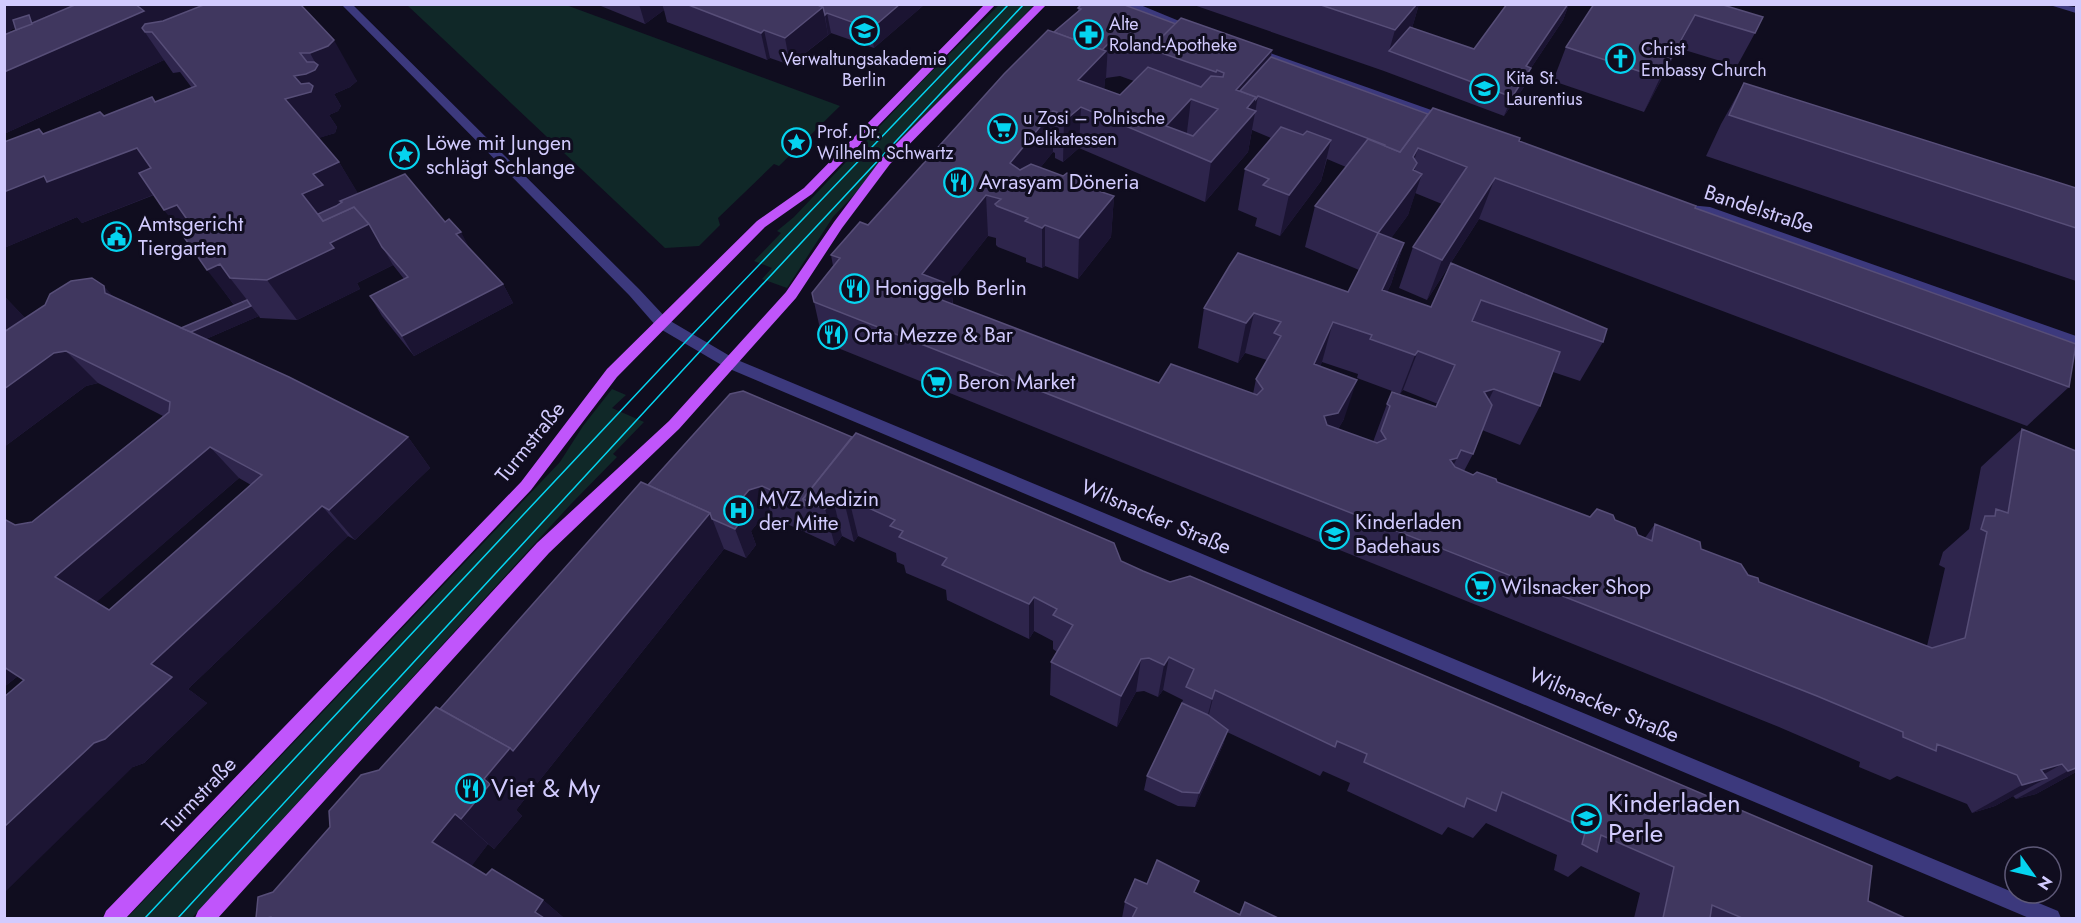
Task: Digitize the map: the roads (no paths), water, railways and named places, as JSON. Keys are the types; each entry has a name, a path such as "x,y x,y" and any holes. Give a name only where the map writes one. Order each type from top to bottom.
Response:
{"main road":[{"name":"Turmstraße","path":"113,918 526,486 612,373 761,224 808,191 991,4"},
{"path":"205,918 543,548 674,425 791,295 838,225 886,161 1042,4"}],"street":[{"name":"Wilsnacker Straße","path":"346,4 634,292 662,323 730,363 2051,918"},
{"path":"1127,4 1213,36"},
{"path":"2057,4 2076,10"},
{"path":"1244,47 1458,124"},
{"name":"Bandelstraße","path":"1666,206 1706,210 2076,341"}],"tram line":[{"path":"145,918 689,338 1009,4"},
{"path":"178,918 704,347 1024,4"}],"place":[{"name":"Verwaltungsakademie Berlin","path":"864,30"},
{"name":"Alte Roland-Apotheke","path":"1088,34"},
{"name":"Christ Embassy Church","path":"1620,59"},
{"name":"Kita St. Laurentius","path":"1485,88"},
{"name":"u Zosi – Polnische Delikatessen","path":"1002,128"},
{"name":"Prof. Dr. Wilhelm Schwartz","path":"796,142"},
{"name":"Löwe mit Jungen schlägt Schlange","path":"405,155"},
{"name":"Avrasyam Döneria","path":"958,182"},
{"name":"Amtsgericht Tiergarten","path":"117,236"},
{"name":"Honiggelb Berlin","path":"854,288"},
{"name":"Orta Mezze & Bar","path":"833,335"},
{"name":"Beron Market","path":"937,382"},
{"name":"MVZ Medizin der Mitte","path":"738,511"},
{"name":"Kinderladen Badehaus","path":"1334,534"},
{"name":"Wilsnacker Shop","path":"1480,587"},
{"name":"Viet & My","path":"470,788"},
{"name":"Kinderladen Perle","path":"1587,818"}]}
